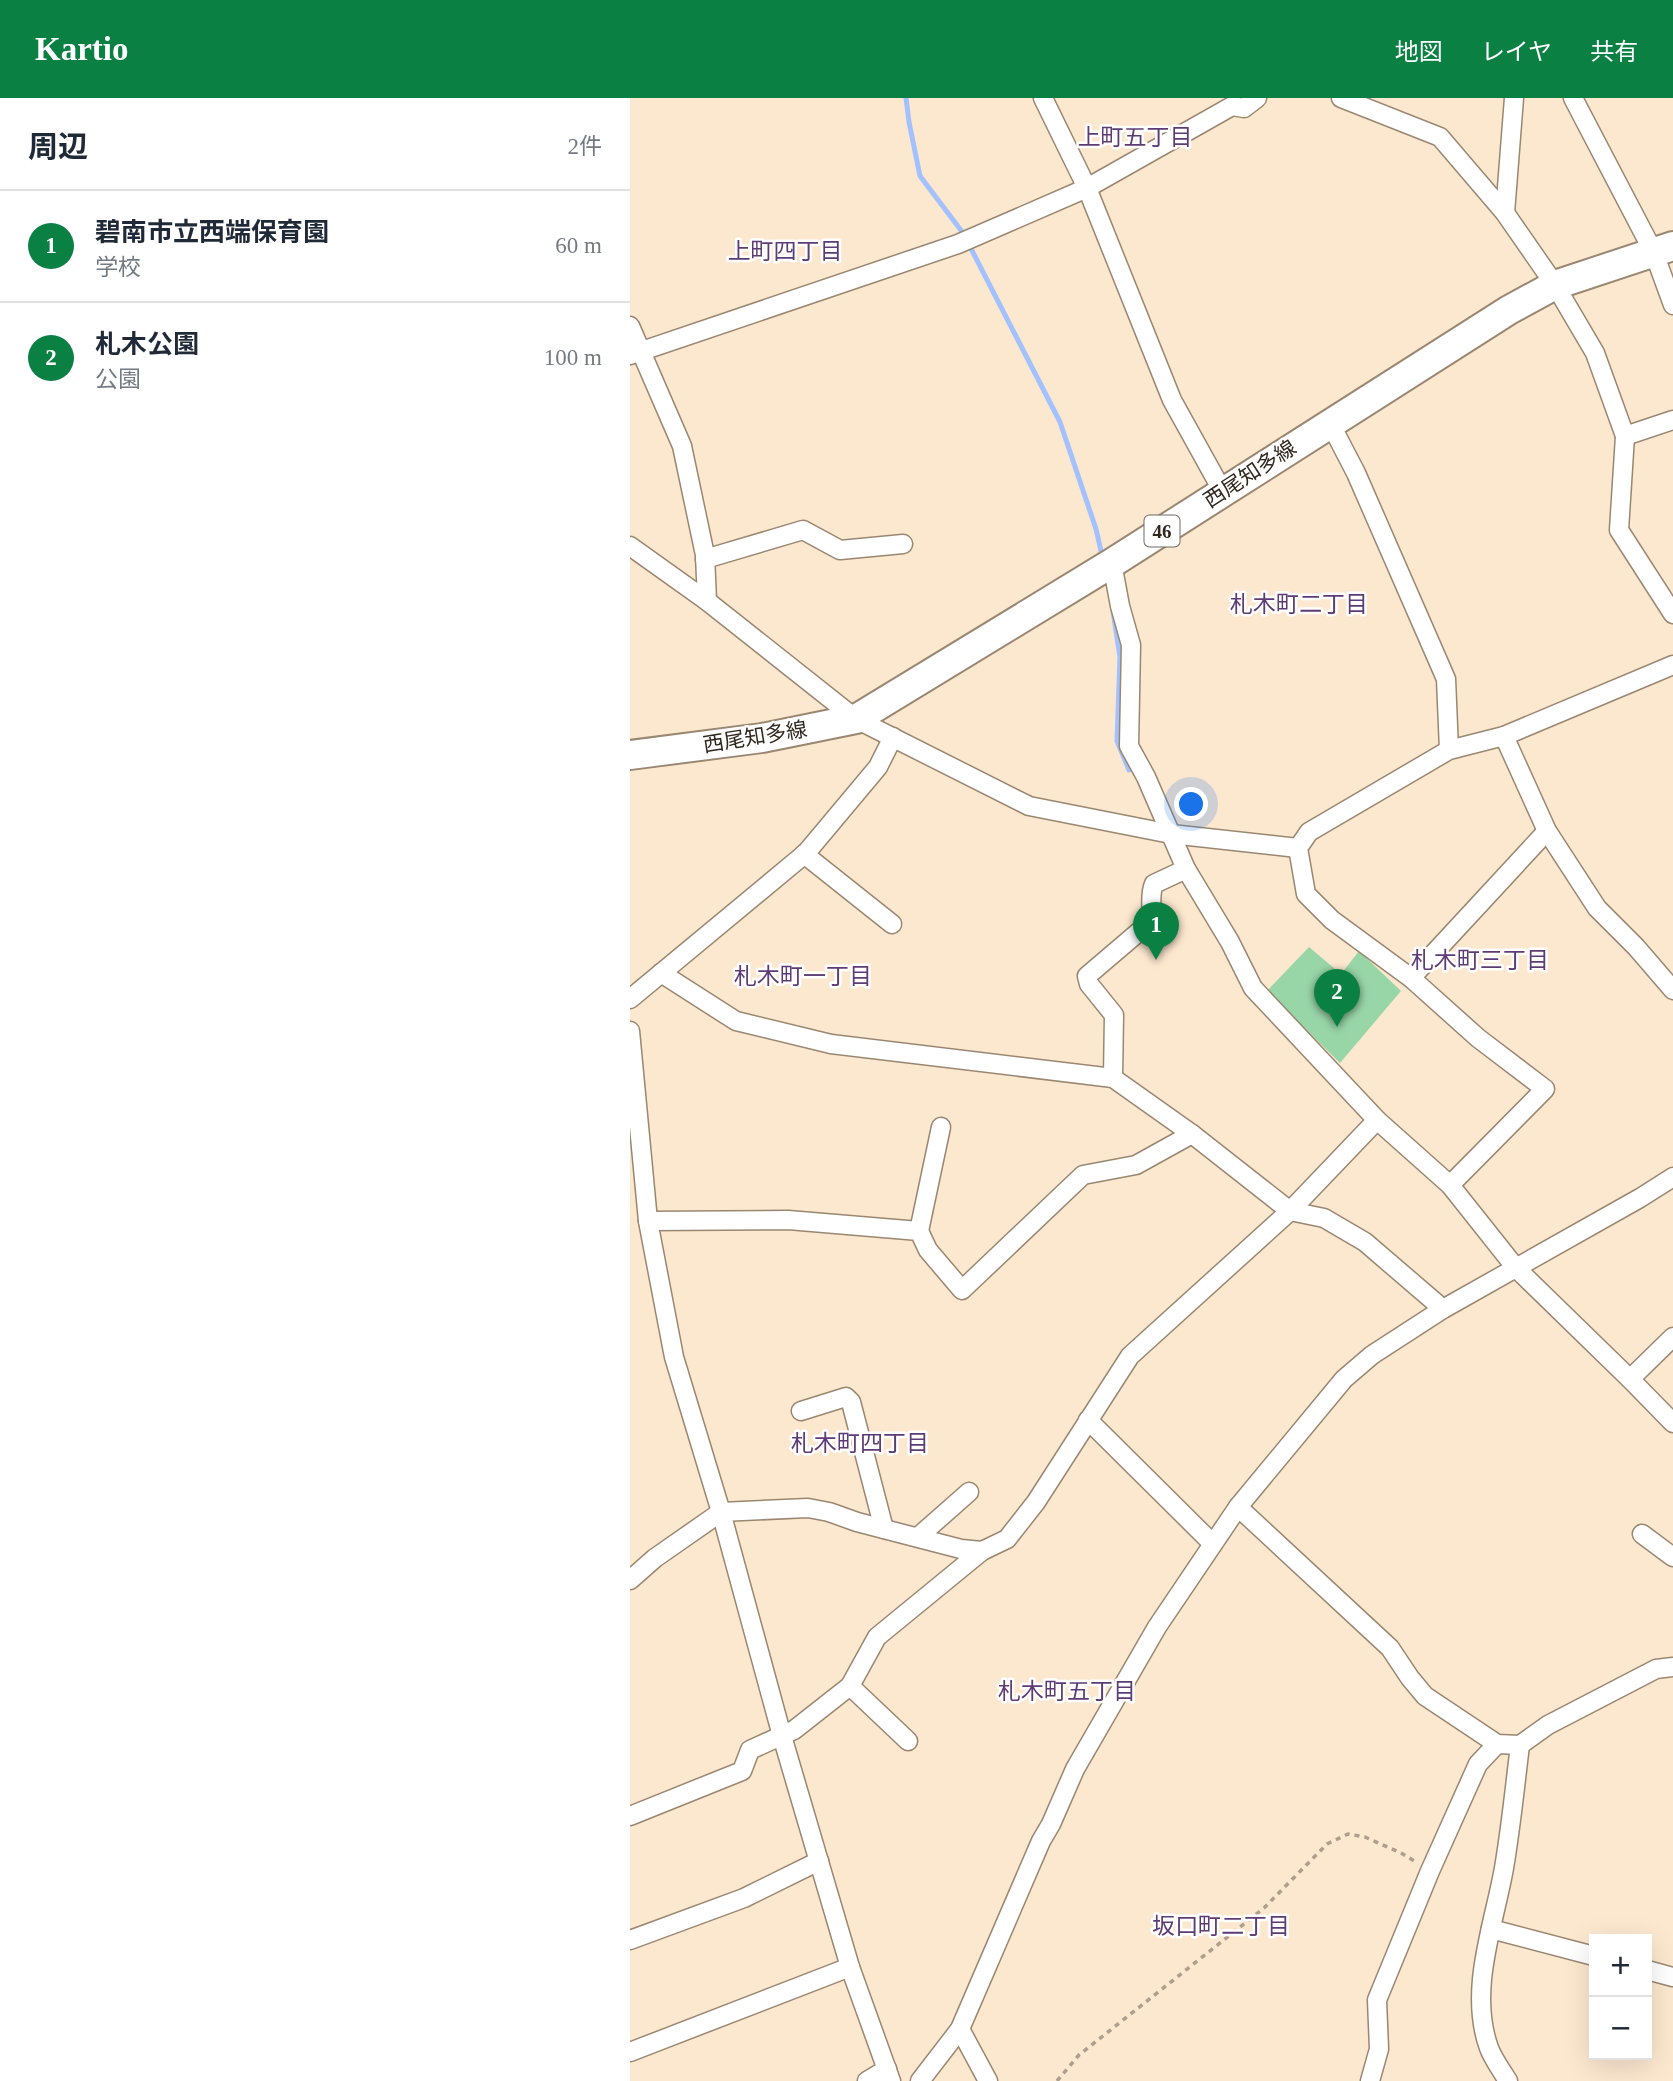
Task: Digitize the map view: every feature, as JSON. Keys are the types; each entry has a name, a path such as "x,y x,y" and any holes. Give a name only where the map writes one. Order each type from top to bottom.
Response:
{"main road":[{"name":"西尾知多線","path":"630,755 762,738 856,719 1112,563 1508,310 1555,285 1664,250"}],"street":[{"path":"1043,98 1087,188 1172,400 1223,492"},
{"path":"636,354 958,244 1087,188 1232,106 1244,108 1257,98"},
{"path":"1341,98 1440,137 1505,213 1555,285 1595,353 1625,436 1619,530 1672,609"},
{"path":"1505,213 1514,98"},
{"path":"1573,98 1664,250 1673,306"},
{"path":"630,326 636,354 682,446 705,559 707,601"},
{"path":"1625,436 1673,420"},
{"path":"1330,423 1356,472 1446,679 1449,750"},
{"path":"705,559 803,530 840,550 903,544"},
{"path":"630,546 707,601 856,719 1029,806 1171,834 1298,848"},
{"path":"1112,563 1130,645 1129,746 1186,869 1230,942 1253,988 1377,1120 1450,1185 1516,1268 1673,1423"},
{"path":"1450,1185 1545,1090 1478,1038 1411,978 1332,920 1306,894 1298,848 1309,832 1449,750 1504,736 1673,665"},
{"path":"1504,736 1547,831 1597,908 1673,990"},
{"path":"630,999 804,854 878,767 892,737"},
{"path":"1411,978 1547,831"},
{"path":"804,854 892,924"},
{"path":"1113,1078 1114,1015 1089,984 1087,976 1148,924 1152,916 1154,884 1186,869"},
{"path":"661,973 736,1021 831,1044 1113,1078 1290,1211 1324,1217 1365,1242 1443,1309"},
{"path":"630,1031 648,1221 674,1357 721,1512 782,1736 850,1967 889,2075 867,2081"},
{"path":"630,1816 742,1771 750,1750 794,1730 850,1686 877,1637 982,1550 1007,1539 1036,1502 1129,1356 1290,1211 1377,1120"},
{"path":"941,1127 919,1231 928,1250 962,1290 1083,1175 1136,1165 1192,1135"},
{"path":"920,2081 960,2029 1075,1769 1157,1627 1238,1507 1344,1379 1372,1355 1443,1309 1673,1179"},
{"path":"648,1221 788,1220 919,1231"},
{"path":"1630,1379 1673,1337"},
{"path":"800,1410 846,1397 851,1402 884,1529"},
{"path":"1088,1420 1213,1544"},
{"path":"918,1537 969,1492"},
{"path":"1238,1507 1390,1648 1425,1696 1497,1744 1520,1745 1548,1725 1656,1669 1673,1667"},
{"path":"630,1580 655,1558 721,1512 808,1508 961,1549 982,1550"},
{"path":"1642,1534 1673,1557"},
{"path":"850,1686 908,1741"},
{"path":"1370,2081 1379,2049 1377,2000 1478,1764 1497,1744"},
{"path":"1508,2081 1489,2049 1484,2026 1482,1993 1484,1961 1507,1852 1520,1745"},
{"path":"630,1940 744,1898 819,1861"},
{"path":"1491,1929 1589,1955"},
{"path":"630,2052 850,1967"},
{"path":"1652,1971 1673,1977"},
{"path":"960,2029 988,2081"}],"path":[{"path":"1056,2081 1079,2054 1264,1908 1327,1844 1348,1833 1365,1837 1401,1853 1430,1871"}],"green space":[{"path":"1309,947 1341,974 1359,951 1401,991 1340,1063 1267,991"}],"waterway":[{"path":"906,98 920,176 963,233 1060,422 1096,529 1103,560"},
{"path":"1113,611 1120,657 1117,741 1129,770"}],"place":[{"name":"碧南市立西端保育園","path":"1156,960"},
{"name":"札木公園","path":"1337,1027"}],"district":[{"name":"上町五丁目","path":"1135,137"},
{"name":"上町四丁目","path":"785,251"},
{"name":"札木町二丁目","path":"1299,604"},
{"name":"札木町三丁目","path":"1480,960"},
{"name":"札木町一丁目","path":"803,976"},
{"name":"札木町四丁目","path":"860,1443"},
{"name":"札木町五丁目","path":"1067,1691"},
{"name":"坂口町二丁目","path":"1221,1926"}]}
